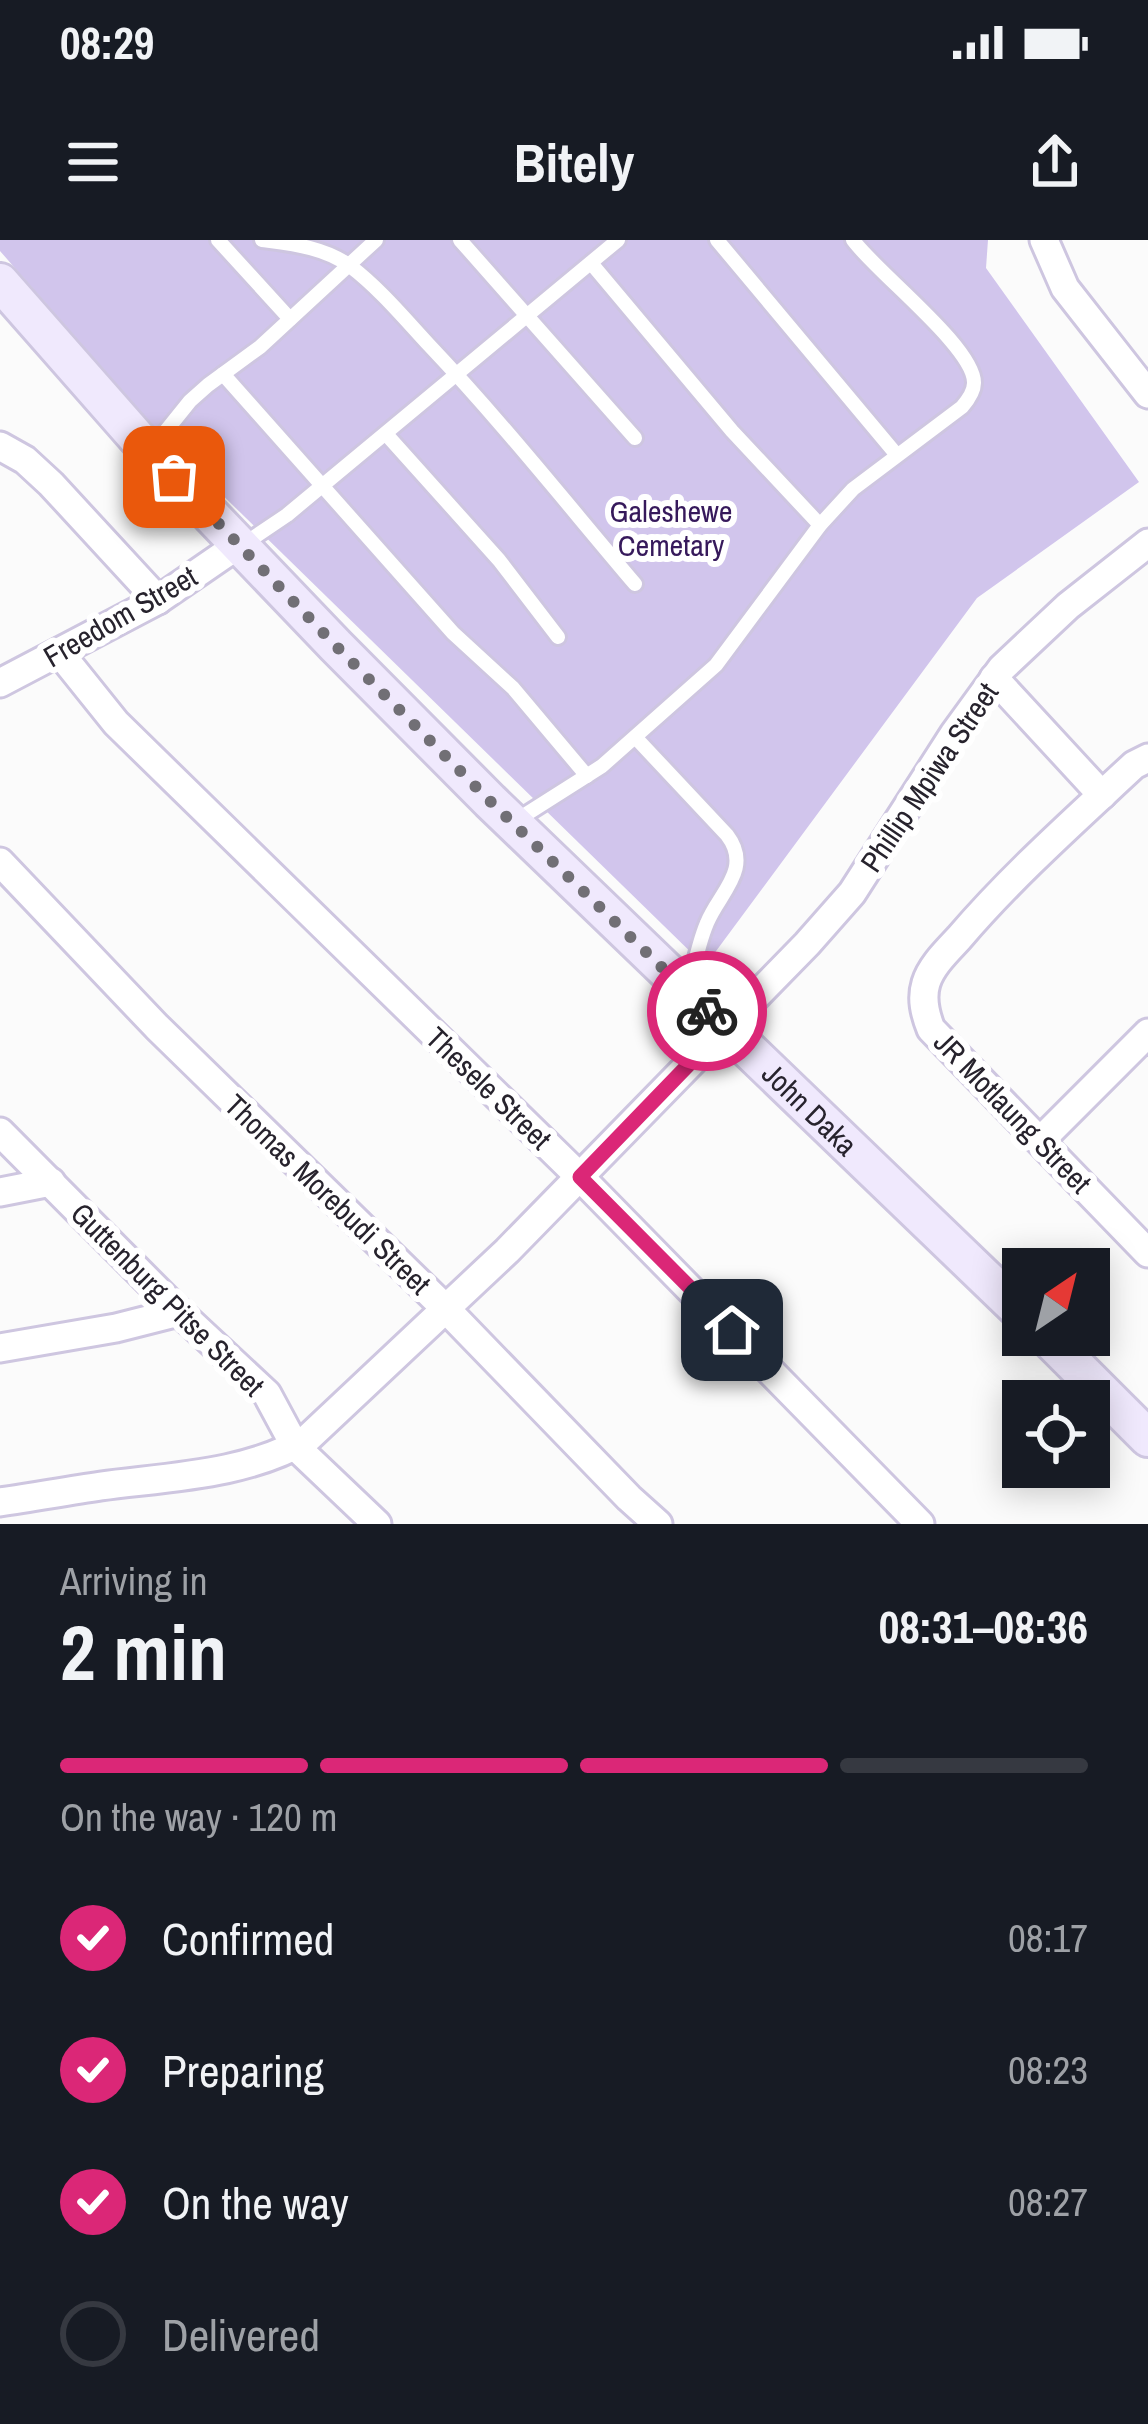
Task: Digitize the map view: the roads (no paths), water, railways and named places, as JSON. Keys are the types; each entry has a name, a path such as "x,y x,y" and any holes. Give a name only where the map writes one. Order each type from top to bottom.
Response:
{"street":[{"path":"1041,243 1065,288 1148,394"},
{"name":"John Daka","path":"0,282 239,546 513,823 1002,1294"},
{"path":"0,446 25,460 51,484 158,600"},
{"name":"Phillip Mpiwa Street","path":"295,1446 446,1310 807,944 852,893 954,734 1012,656 1148,543"},
{"name":"Freedom Street","path":"0,682 158,600 239,546"},
{"name":"Thesele Street","path":"59,652 116,723 580,1177 920,1524"},
{"path":"994,678 1102,795"},
{"name":"JR Motlaung Street","path":"1148,758 1134,765 980,914 933,968 924,1009 931,1029 1148,1253"},
{"name":"Thomas Morebudi Street","path":"0,862 157,1027 658,1524"},
{"path":"1041,1140 1148,1033"},
{"name":"Guttenburg Pitse Street","path":"0,1132 267,1394 295,1446 377,1524"},
{"path":"0,1192 51,1182"},
{"path":"0,1348 179,1312"},
{"path":"1066,1356 1148,1438"},
{"path":"0,1502 170,1478 250,1462 295,1446"}],"lane":[{"path":"218,240 290,319"},
{"path":"262,240 303,246 348,265 383,297 456,374 635,584"},
{"path":"150,451 190,401 260,346 376,240"},
{"path":"460,240 635,439"},
{"path":"239,546 323,485 618,240"},
{"path":"717,240 896,454"},
{"path":"513,823 636,738 716,664 820,525 853,489 962,407 975,387 972,369 958,348 853,240"},
{"path":"591,262 732,431 820,525"},
{"path":"223,374 466,646 513,688 587,776"},
{"path":"386,434 499,560 558,637"},
{"path":"636,738 728,836 736,852 732,883 705,926 688,991"}],"park label":[{"name":"Galeshewe Cemetary","path":"671,528"}]}
